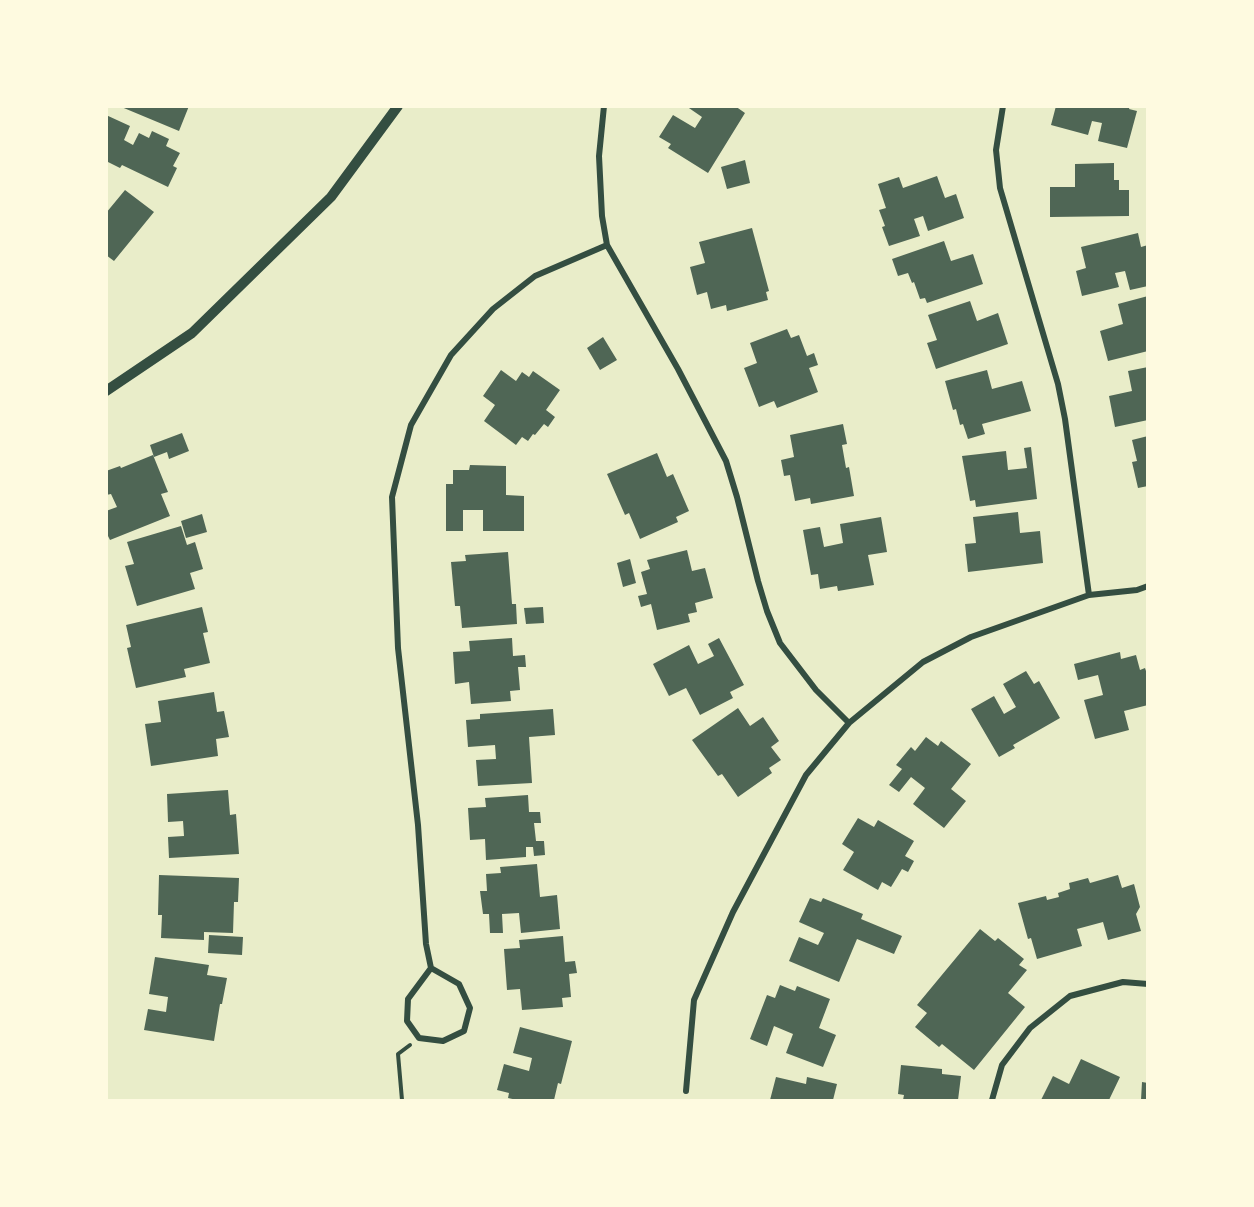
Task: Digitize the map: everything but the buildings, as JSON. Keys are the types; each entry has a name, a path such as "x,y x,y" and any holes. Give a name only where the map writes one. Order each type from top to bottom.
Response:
{"street":[{"path":"106,391 192,333 331,197 398,106"},
{"path":"604,106 599,156 602,216 607,245 678,369 726,461 758,581 780,643 816,690 849,723"},
{"path":"1003,106 996,150 1000,188 1058,384 1065,419 1089,595"},
{"path":"431,968 459,984 470,1008 464,1031 443,1041 419,1038 407,1021 408,999 431,968 426,944 418,825 398,648 392,496 411,424 451,355 493,309 535,276 607,245"},
{"path":"686,1091 694,1000 728,922 806,775 849,723 923,662 971,637 1089,595 1137,590 1148,586"},
{"path":"992,1101 1002,1065 1030,1028 1070,996 1123,982 1148,984"}],"path":[{"path":"402,1101 398,1054 419,1038"}]}
